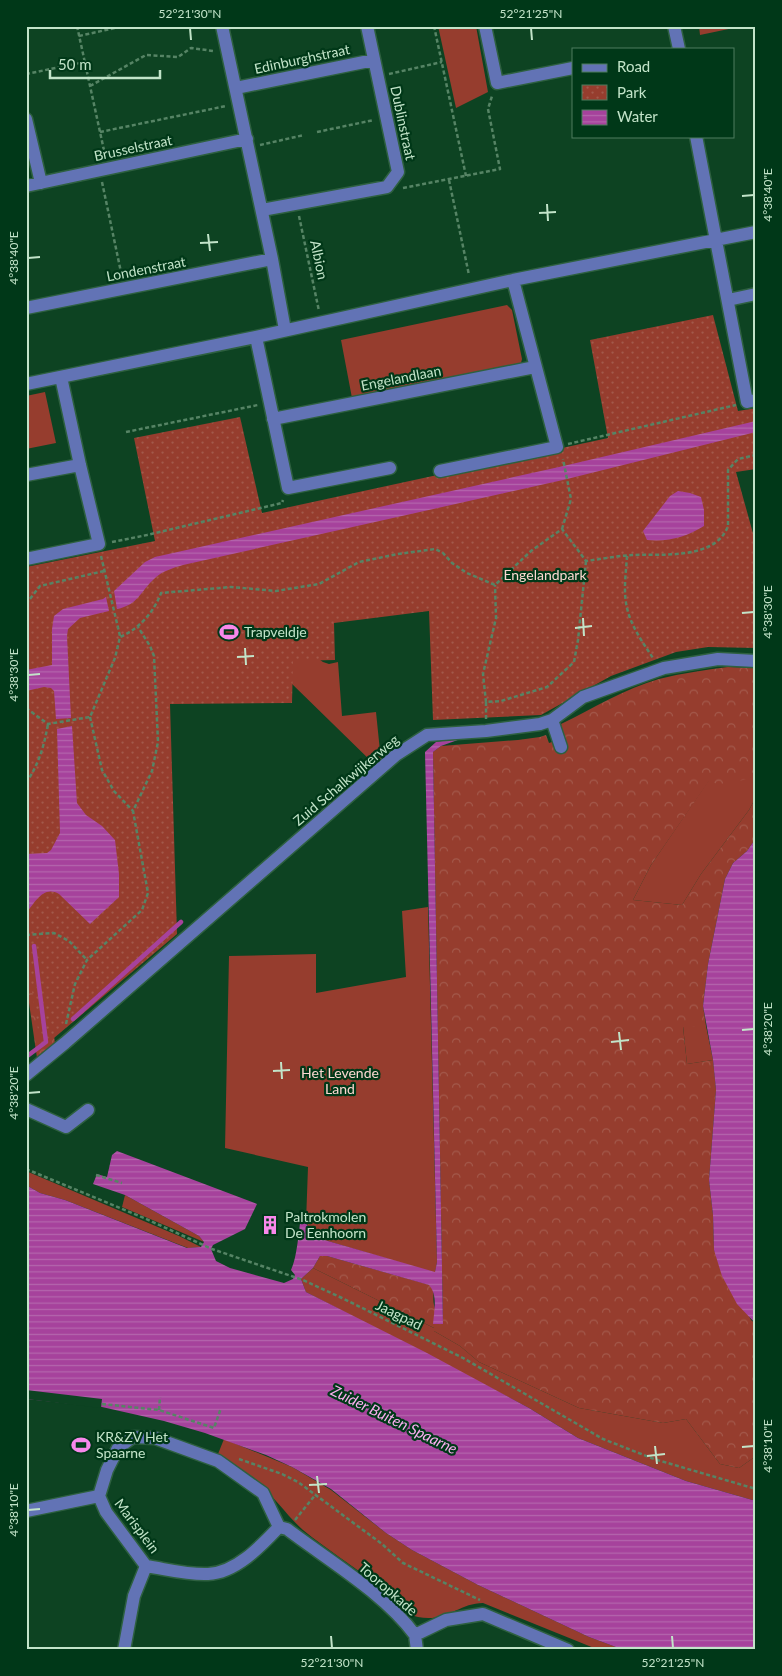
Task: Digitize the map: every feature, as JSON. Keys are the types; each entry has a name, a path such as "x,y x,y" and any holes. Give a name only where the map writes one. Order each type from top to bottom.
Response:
{"street":[{"path":"222,26 262,210 285,330"},
{"name":"Dublinstraat","path":"367,26 398,172 387,187"},
{"path":"485,26 497,83 572,68"},
{"path":"674,26 676,48"},
{"name":"Edinburghstraat","path":"236,88 374,60"},
{"path":"26,119 41,183"},
{"path":"696,138 715,241 751,401"},
{"name":"Brusselstraat","path":"26,186 247,143"},
{"path":"262,210 387,187"},
{"path":"26,384 256,337 513,280 756,232"},
{"name":"Londenstraat","path":"26,308 272,259"},
{"path":"440,471 560,451 535,367 513,280"},
{"path":"728,300 756,294"},
{"path":"256,337 288,488 390,468"},
{"name":"Engelandlaan","path":"273,420 535,367"},
{"path":"26,559 99,544 61,377"},
{"path":"26,475 80,465"},
{"name":"Zuid Schalkwijkerweg","path":"26,1075 404,749 427,735 486,731 540,724 552,720 584,697 660,669 718,659 756,661"},
{"path":"552,720 561,747"},
{"path":"26,1109 66,1127 88,1110"},
{"name":"Marisplein","path":"134,1437 155,1438 218,1461 263,1493 283,1528 254,1553 230,1568 209,1574 146,1566 106,1512 99,1496 107,1470 118,1448 134,1437"},
{"path":"26,1511 99,1496"},
{"name":"Tooropkade","path":"283,1528 374,1593 405,1621 416,1635 446,1620 483,1614"},
{"path":"124,1650 134,1596 146,1566"},
{"path":"483,1614 568,1650"},
{"path":"416,1635 417,1650"}],"path":[{"path":"77,26 100,132 104,170 124,288"},
{"path":"79,36 124,26"},
{"path":"434,26 466,176"},
{"path":"90,86 146,55 178,58 191,48 227,53"},
{"path":"26,74 85,62"},
{"path":"378,77 442,62"},
{"path":"387,187 406,188 500,169 488,109 497,83"},
{"path":"100,132 239,103"},
{"path":"317,132 386,117"},
{"path":"247,143 304,135"},
{"path":"449,180 472,289"},
{"name":"Albion","path":"296,203 322,322"},
{"path":"486,731 486,702 483,674 496,618 495,584 531,551 562,529 571,499 560,451 751,401"},
{"path":"126,432 270,403"},
{"path":"586,561 627,556 686,553 701,549 718,541 725,534 728,526 728,470 738,459 756,455"},
{"path":"65,1043 66,1020 75,984 87,960 142,910 148,893 133,811 114,791 102,770 90,717 115,658 120,637 99,544 147,535 282,503 288,488"},
{"path":"486,702 501,700 547,687 574,662 586,561 562,529"},
{"path":"120,637 138,626 156,605 161,593 231,587 276,591 310,586 319,584 359,562 398,554 435,549 443,552 452,562 467,573 495,584"},
{"path":"627,556 625,587 627,609 639,637 660,669"},
{"path":"26,604 40,586 104,571"},
{"path":"133,811 152,771 158,742 154,656 138,626"},
{"path":"26,708 48,724 90,717"},
{"path":"26,783 36,769 44,748 48,724"},
{"path":"26,935 54,933 69,941 87,960"},
{"name":"Jaagpad","path":"26,1169 144,1218 212,1249 303,1280 342,1298 463,1358 603,1439 654,1459 756,1489"},
{"path":"96,1175 122,1184"},
{"path":"159,1410 160,1397"},
{"path":"102,1404 159,1410 214,1428 221,1408"},
{"path":"218,1461 227,1457 243,1460 298,1482 382,1544 403,1562 479,1600 483,1614"},
{"path":"283,1528 316,1494"}],"green space":[{"path":"438,26 476,26 488,92 456,108"},
{"path":"699,26 743,26 700,35"},
{"path":"507,305 512,310 522,359 521,363 352,398 341,340"},
{"name":"Engelandpark","path":"713,315 738,411 756,408 756,469 736,472 756,544 756,648 708,647 676,652 611,676 541,715 433,720 429,611 334,623 335,660 293,661 292,703 170,704 177,934 41,1049 26,952 26,567 155,541 134,438 240,417 262,513 608,438 590,340"},
{"path":"45,392 56,443 26,449 26,396"},
{"path":"223,591 323,662 329,664 338,662 342,716 376,712 381,761 375,765 290,682"},
{"path":"728,667 756,668 756,776 726,784 709,781 651,865 633,900 682,905 701,874 749,810 756,797 756,838 747,851 733,863 725,879 708,964 703,1006 706,1026 683,1027 687,1064 713,1060 716,1090 709,1180 714,1250 751,1320 756,1324 756,1456 739,1468 720,1464 686,1419 663,1423 579,1408 479,1362 460,1346 434,1331 434,1328 313,1268 320,1256 327,1256 430,1285 435,1307 443,1324 433,752 441,746 518,740 546,735 549,743 564,738 561,724 634,688 668,677"},
{"path":"756,776 756,797 749,810 701,874 682,905 633,900 651,865 709,780 722,783"},
{"name":"Het Levende Land","path":"428,907 437,1262 435,1273 321,1239 311,1231 306,1222 308,1167 225,1148 229,956 316,954 316,993 406,977 402,911"},
{"path":"39,937 55,1043 37,1058 26,982 26,938"},
{"path":"683,1026 706,1026 713,1060 687,1064"},
{"path":"26,1171 201,1247 188,1248 65,1200 40,1193 26,1185"},
{"path":"125,1195 199,1236 204,1242 122,1207"},
{"path":"313,1268 434,1328 434,1331 460,1346 479,1362 579,1408 663,1423 686,1419 720,1464 739,1468 756,1456 756,1501 686,1481 578,1438 529,1408 306,1292 301,1279"},
{"path":"224,1439 292,1467 331,1490 386,1533 412,1550 478,1585 589,1637 624,1650 599,1650 483,1603 467,1606 437,1617 428,1618 411,1615 399,1607 365,1575 303,1530 264,1488 218,1454"}],"water":[{"path":"756,421 756,432 563,480 183,565 160,574 134,601 117,609 114,591 145,562 155,557"},
{"path":"678,491 701,497 704,510 704,526 677,538 647,540 643,531 670,496"},
{"path":"106,597 109,611 80,618 68,629 71,718 56,719 54,691 51,688 44,687 26,691 26,670 52,665 54,616 63,609"},
{"path":"72,726 77,803 86,815 102,826 115,840 119,874 119,897 90,924 59,894 53,892 44,893 40,896 26,913 26,854 47,853 51,850 60,833 57,729"},
{"name":"Zuider Buiten Spaarne","path":"466,737 441,746 433,752 443,1324 433,1324 435,1309 434,1293 429,1285 327,1256 320,1256 313,1268 301,1279 306,1292 427,1353 529,1408 578,1438 686,1481 756,1501 756,1650 624,1650 589,1637 478,1585 412,1550 386,1533 331,1489 266,1455 205,1433 164,1421 102,1407 26,1399 26,1185 40,1193 65,1200 187,1248 201,1247 204,1242 199,1236 125,1195 93,1184 97,1174 107,1177 112,1155 117,1151 257,1204 245,1229 213,1245 211,1249 216,1261 230,1268 284,1283 293,1279 295,1275 291,1270 296,1251 301,1215 311,1231 321,1239 435,1272 437,1262 425,752 436,742"},
{"path":"756,838 756,1324 737,1304 722,1276 714,1250 709,1180 716,1090 713,1060 703,1006 708,964 725,879 733,863 747,851"}],"pier":[{"path":"26,1390 102,1399 101,1408 26,1399"}],"waterway":[{"path":"73,1019 181,922"},
{"path":"26,1057 46,1042 34,946"}],"place":[{"name":"Trapveldje","path":"229,632"},
{"name":"Paltrokmolen De Eenhoorn","path":"270,1225"},
{"name":"KR&ZV Het Spaarne","path":"81,1445"}]}
